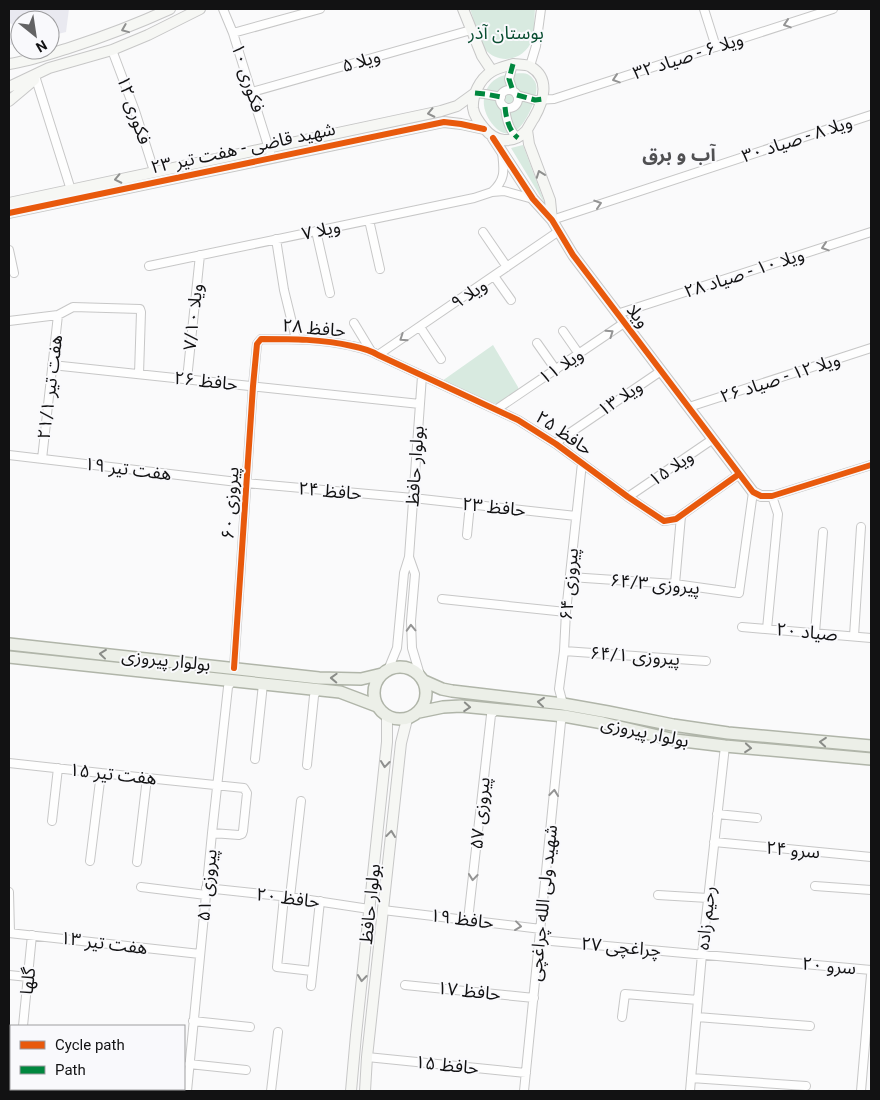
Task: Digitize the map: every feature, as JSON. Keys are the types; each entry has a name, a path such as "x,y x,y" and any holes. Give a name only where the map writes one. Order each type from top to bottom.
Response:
{"main road":[{"name":"بولوار پیروزی","path":"9,644 319,678 361,679 385,672"},
{"name":"بولوار پیروزی","path":"9,657 340,692 377,706"},
{"path":"394,668 408,668 422,678 427,694 423,707 413,716 406,719 393,719 377,706 374,693 378,680 385,672 394,668"},
{"name":"بولوار پیروزی","path":"422,678 442,689 564,710 728,733 871,746"},
{"name":"بولوار پیروزی","path":"419,712 443,707 461,706 497,710 564,710 612,725 672,740 871,759"}],"street":[{"path":"9,64 46,55 107,36 170,9"},
{"path":"9,88 49,68 112,50 148,35 200,9"},
{"name":"فکوری ۱۰","path":"223,9 233,33 271,153"},
{"path":"233,33 320,9"},
{"path":"463,9 482,56 492,71"},
{"path":"530,66 536,46 541,12 547,9"},
{"path":"704,9 716,47"},
{"name":"ویلا ۶ - صیاد ۳۲","path":"543,99 554,99 716,47 816,11 833,9"},
{"name":"ویلا ۵","path":"252,92 470,30"},
{"name":"فکوری ۱۲","path":"112,50 132,102 154,171"},
{"path":"513,64 509,79 515,93 518,102 510,108 505,107 501,103 501,97 507,91 515,93 535,100 543,99"},
{"path":"484,129 476,119 473,108 475,94 482,80 492,71 513,64 530,66 538,72 543,81 543,99 527,130 518,138 506,141 493,138"},
{"path":"9,101 49,68"},
{"path":"36,79 71,190"},
{"path":"475,94 501,97"},
{"name":"شهید قاضی - هفت تیر ۲۳","path":"9,213 271,153 441,111 457,106 475,94"},
{"path":"505,107 505,114 512,134 518,138"},
{"name":"ویلا ۸ - صیاد ۳۰","path":"552,220 871,115"},
{"name":"شهید قاضی - هفت تیر ۲۳","path":"9,203 154,171 271,153 444,122 484,129"},
{"name":"ویلا","path":"484,129 493,138 533,199 552,220 573,255 753,492"},
{"name":"ویلا","path":"527,130 529,144 550,200 552,220"},
{"path":"492,192 498,187 504,172 501,150"},
{"path":"492,192 504,191 533,199"},
{"name":"ویلا ۷","path":"149,266 474,198 492,192"},
{"path":"369,220 380,269"},
{"path":"316,231 330,293"},
{"path":"483,232 507,267"},
{"name":"ویلا ۹","path":"378,356 559,232"},
{"name":"ویلا ۱۰ - صیاد ۲۸","path":"617,314 871,232"},
{"path":"276,239 284,290 296,338"},
{"path":"9,250 14,273"},
{"name":"ویلا ۷/۱۰","path":"187,379 200,255"},
{"path":"494,276 511,300"},
{"path":"9,321 58,315 74,307 140,310 139,374"},
{"name":"هفت تیر ۲۱/۱","path":"42,459 58,315"},
{"path":"354,322 370,351"},
{"name":"ویلا ۱۱","path":"497,409 624,323"},
{"path":"420,327 442,359"},
{"path":"562,331 579,354"},
{"name":"حافظ ۲۸","path":"259,342 262,339 296,338 336,342 370,351 422,376"},
{"name":"پیروزی ۶۰","path":"234,668 253,386 257,344 259,342"},
{"path":"537,342 556,370"},
{"name":"ویلا ۱۲ - صیاد ۲۶","path":"690,408 871,348"},
{"name":"حافظ ۲۶","path":"52,365 420,404"},
{"name":"ویلا ۱۳","path":"556,444 661,371"},
{"name":"بولوار حافظ","path":"409,557 422,376"},
{"name":"حافظ ۲۵","path":"422,376 518,420 556,444 664,521 682,516"},
{"name":"ویلا ۱۵","path":"628,497 714,439"},
{"name":"هفت تیر ۱۹","path":"9,455 246,483"},
{"name":"پیروزی ۶۴","path":"564,710 559,689 582,463"},
{"path":"753,492 761,496 772,496 871,465"},
{"path":"675,584 682,516 740,474"},
{"name":"حافظ ۲۴","path":"246,483 413,498"},
{"name":"پیروزی ۶۴/۳","path":"570,577 675,584 740,593 753,492"},
{"path":"767,629 778,514 772,496"},
{"name":"حافظ ۲۳","path":"413,498 576,516"},
{"path":"467,535 470,504"},
{"path":"854,636 861,527"},
{"path":"815,633 822,532"},
{"path":"385,672 397,648 404,573 409,557"},
{"path":"409,557 415,574 411,621 412,648 422,678"},
{"path":"442,599 566,612"},
{"name":"صیاد ۲۰","path":"742,627 871,638"},
{"name":"پیروزی ۶۴/۱","path":"564,651 706,661"},
{"name":"پیروزی ۵۱","path":"187,1091 217,785 228,687 232,681"},
{"path":"255,759 263,684"},
{"path":"307,765 314,696 317,690"},
{"name":"پیروزی ۵۷","path":"468,920 491,715 497,710"},
{"name":"شهید ولی الله چراغچی","path":"524,1091 561,722 564,710"},
{"name":"بولوار حافظ","path":"352,1091 387,742 387,716"},
{"name":"بولوار حافظ","path":"365,1091 367,1057 401,743 406,719"},
{"name":"رحیم زاده","path":"690,1091 702,954 725,746"},
{"name":"هفت تیر ۱۵","path":"9,763 244,788 247,793 242,834 212,833"},
{"path":"52,821 58,768"},
{"path":"90,861 100,773"},
{"path":"137,862 147,778"},
{"path":"301,801 278,967 312,971"},
{"path":"717,814 757,818"},
{"name":"سرو ۲۴","path":"714,842 871,857"},
{"path":"815,886 871,890"},
{"name":"حافظ ۲۰","path":"141,887 287,897 369,909"},
{"path":"9,892 9,933"},
{"path":"658,895 708,898"},
{"path":"311,986 320,902"},
{"name":"حافظ ۱۹","path":"383,910 541,929"},
{"name":"هفت تیر ۱۳","path":"9,933 200,954"},
{"name":"گلها","path":"23,1025 32,935"},
{"name":"چراغچی ۲۷","path":"540,940 787,962"},
{"name":"سرو ۲۰","path":"787,962 871,970"},
{"path":"9,975 28,977"},
{"path":"861,1091 867,1064 871,975"},
{"name":"حافظ ۱۷","path":"404,985 534,998"},
{"path":"622,1017 624,994 698,1000"},
{"path":"696,1017 810,1026"},
{"path":"194,1021 250,1027"},
{"path":"271,1091 278,1032"},
{"name":"حافظ ۱۵","path":"367,1057 526,1073"},
{"path":"189,1064 246,1070"},
{"path":"691,1078 806,1086"},
{"path":"9,1091 15,1090"}],"shaded area":[{"path":"9,9 69,9 66,32 60,34 60,10 10,10 9,23"}],"green space":[{"name":"بوستان آذر","path":"470,9 535,9 534,33 529,47 518,56 504,59 497,58 485,49"},
{"path":"522,73 529,75 536,84 536,89 527,118 518,129 509,134 498,130 491,122 484,107 484,97 491,83 499,77"},
{"path":"523,145 545,204 511,148"},
{"path":"493,345 518,387 519,392 497,404 442,381"}],"marked path":[{"path":"513,64 509,79 513,91"},
{"path":"475,93 501,97"},
{"path":"517,95 535,100 543,99"},
{"path":"505,107 508,124 518,138"}],"cycle path":[{"path":"9,213 444,122 484,129"},
{"path":"493,138 533,199 552,220 573,255 753,492 761,496 772,496 871,465"},
{"path":"234,668 253,386 257,344 261,339 296,339 329,342 372,352 518,420 556,444 664,521 676,519 739,474"}],"district":[{"name":"آب و برق","path":"679,154"}]}
